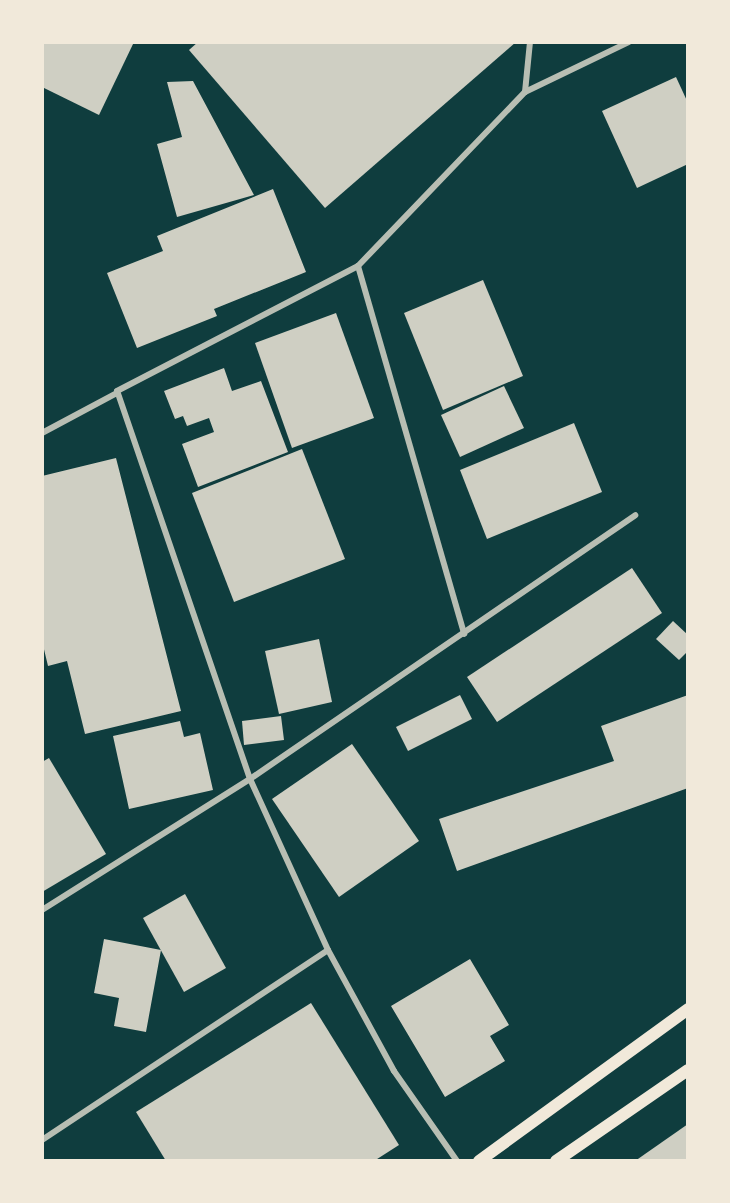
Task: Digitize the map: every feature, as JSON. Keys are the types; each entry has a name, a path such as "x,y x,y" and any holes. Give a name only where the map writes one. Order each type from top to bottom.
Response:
{"main road":[{"path":"479,1161 688,1009"},
{"path":"556,1161 688,1071"}],"street":[{"path":"525,92 530,42"},
{"path":"42,433 358,267 525,92 629,42"},
{"path":"358,267 464,634"},
{"path":"115,394 250,779 328,950 394,1071 457,1161"},
{"path":"42,910 250,779 635,515"},
{"path":"42,1140 328,950"}],"building":[{"path":"42,42 134,42 99,115 42,87"},
{"path":"198,42 516,42 325,208 189,50"},
{"path":"676,77 688,103 688,164 637,188 602,111"},
{"path":"193,81 254,195 177,217 157,144 182,137 167,82"},
{"path":"273,189 306,272 214,309 217,316 137,348 107,273 163,251 157,236"},
{"path":"483,280 523,376 443,410 404,313"},
{"path":"336,313 374,418 292,448 255,343"},
{"path":"224,368 232,391 261,381 288,452 198,487 182,444 214,432 209,418 187,426 183,416 175,419 164,391"},
{"path":"504,386 524,428 460,457 441,415"},
{"path":"574,423 602,492 487,539 460,470"},
{"path":"302,449 345,559 234,602 192,493"},
{"path":"116,458 181,711 85,734 67,661 48,666 42,641 42,476"},
{"path":"632,568 662,613 497,722 467,677"},
{"path":"673,621 688,635 688,651 679,660 656,639"},
{"path":"319,639 332,702 279,714 265,651"},
{"path":"460,695 472,719 408,751 396,727"},
{"path":"688,695 688,788 457,871 439,819 614,761 601,726"},
{"path":"281,716 284,740 244,745 242,721"},
{"path":"180,721 184,737 200,733 213,790 129,809 113,736"},
{"path":"352,744 419,841 339,897 272,799"},
{"path":"49,758 106,854 42,892 42,762"},
{"path":"185,894 226,968 184,992 143,918"},
{"path":"104,939 161,950 146,1032 114,1026 119,998 94,993"},
{"path":"470,959 509,1025 490,1036 505,1061 445,1097 391,1006"},
{"path":"311,1003 399,1145 374,1161 166,1161 136,1112"},
{"path":"688,1124 688,1161 635,1161"}]}
